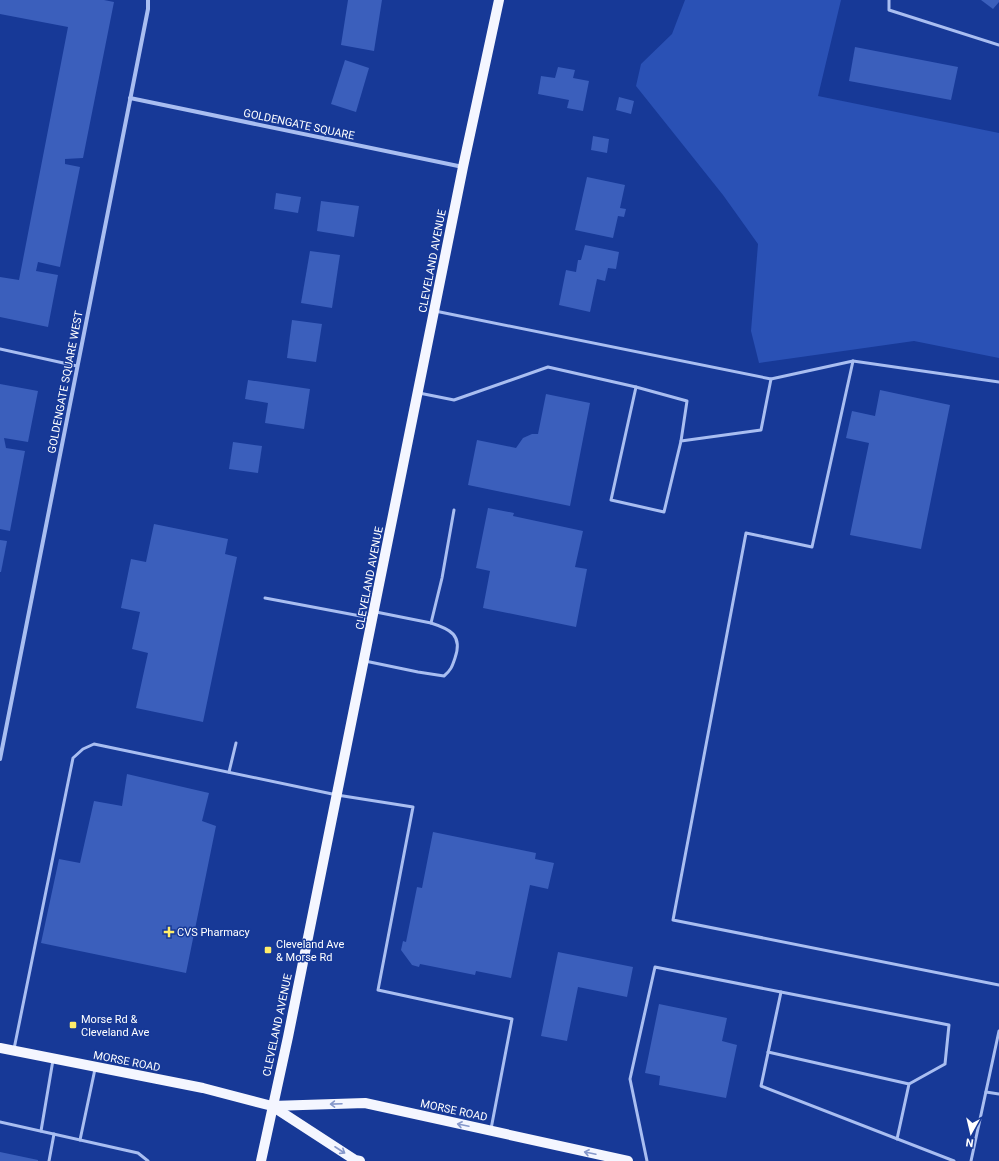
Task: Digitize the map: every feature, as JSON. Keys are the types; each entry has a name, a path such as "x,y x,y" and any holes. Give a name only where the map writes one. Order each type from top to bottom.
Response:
{"main road":[{"name":"CLEVELAND AVENUE","path":"261,1161 337,794 463,167 499,0"},
{"name":"MORSE ROAD","path":"0,1048 203,1088 272,1106 365,1103 628,1161"},
{"name":"MORSE ROAD","path":"272,1106 355,1160 360,1161"}],"street":[{"name":"GOLDENGATE SQUARE WEST","path":"0,759 148,9 148,0"},
{"name":"GOLDENGATE SQUARE","path":"130,98 463,167"}],"lane":[{"path":"889,0 889,10 999,45"},
{"path":"435,311 770,379 853,361 999,382"},
{"path":"0,349 77,366"},
{"path":"853,361 812,547 746,533 673,920 999,985"},
{"path":"418,392 454,400 548,366 636,387 687,401 681,441 664,512 611,500 636,387"},
{"path":"681,441 761,430 770,379"},
{"path":"431,623 442,578 454,510"},
{"path":"265,598 431,623 451,632 457,638 458,650 451,670 444,676 364,661"},
{"path":"229,772 236,743"},
{"path":"14,1051 74,758 83,749 94,744 337,794 413,807 378,990 512,1019 491,1131"},
{"path":"647,1161 630,1079 655,967 949,1025 945,1064 909,1084 768,1052"},
{"path":"781,992 761,1086 954,1161"},
{"path":"971,1161 999,1031"},
{"path":"40,1131 53,1058"},
{"path":"80,1140 96,1067"},
{"path":"897,1138 909,1084"},
{"path":"986,1092 999,1094"},
{"path":"0,1122 138,1153 148,1161"},
{"path":"49,1161 54,1134"}],"shaded area":[{"path":"685,0 841,0 818,96 999,133 999,358 914,341 759,363 751,331 758,244 723,195 636,86 641,64 672,34"}],"building":[{"path":"0,0 104,0 114,2 83,158 65,159 65,164 80,167 60,267 38,262 36,271 58,275 48,327 0,317 0,277 19,280 68,27 0,14"},
{"path":"348,0 382,0 374,51 341,45"},
{"path":"981,0 999,0 999,2 993,9"},
{"path":"855,47 958,67 951,100 849,81"},
{"path":"345,60 369,68 356,112 331,104"},
{"path":"558,67 575,70 573,78 589,81 583,111 567,108 569,100 538,94 541,76 555,78"},
{"path":"619,97 634,101 631,114 616,110"},
{"path":"593,136 609,139 607,153 591,150"},
{"path":"587,177 625,185 620,208 626,209 624,217 618,216 613,238 575,230"},
{"path":"276,193 301,197 298,213 274,209"},
{"path":"321,201 359,206 354,237 317,231"},
{"path":"585,245 619,252 616,269 608,268 605,281 597,279 590,312 559,305 566,270 576,272 578,260 581,260"},
{"path":"310,251 340,255 332,308 301,303"},
{"path":"292,320 322,324 316,362 287,358"},
{"path":"248,380 310,389 304,429 265,423 268,403 245,399"},
{"path":"0,384 38,391 28,442 4,438 6,448 25,451 10,531 0,529"},
{"path":"880,390 950,405 921,549 850,535 869,443 846,438 852,411 875,416"},
{"path":"546,394 590,403 570,506 468,485 477,440 516,448 523,438 532,434 538,434"},
{"path":"233,442 262,446 258,473 229,469"},
{"path":"488,508 514,513 513,516 583,531 575,567 587,569 576,627 483,608 490,571 476,568"},
{"path":"154,524 228,539 225,554 237,557 203,722 136,708 148,653 132,649 140,612 121,608 131,559 146,562"},
{"path":"0,540 7,541 1,572 0,572"},
{"path":"127,774 209,793 202,821 216,826 186,973 41,943 59,859 80,863 94,801 122,806"},
{"path":"433,832 536,853 535,859 554,863 548,889 530,885 511,978 476,971 475,975 420,964 419,967 412,965 401,950 403,941 406,942 417,887 422,888"},
{"path":"558,952 633,967 627,997 578,987 567,1041 541,1036"},
{"path":"659,1004 727,1018 722,1041 737,1045 726,1098 659,1085 660,1076 645,1073"},
{"path":"0,1152 38,1160 38,1161 0,1161"}],"place":[{"name":"CVS Pharmacy","path":"169,932"},
{"name":"Cleveland Ave & Morse Rd","path":"268,950"},
{"name":"Morse Rd & Cleveland Ave","path":"73,1025"}]}
